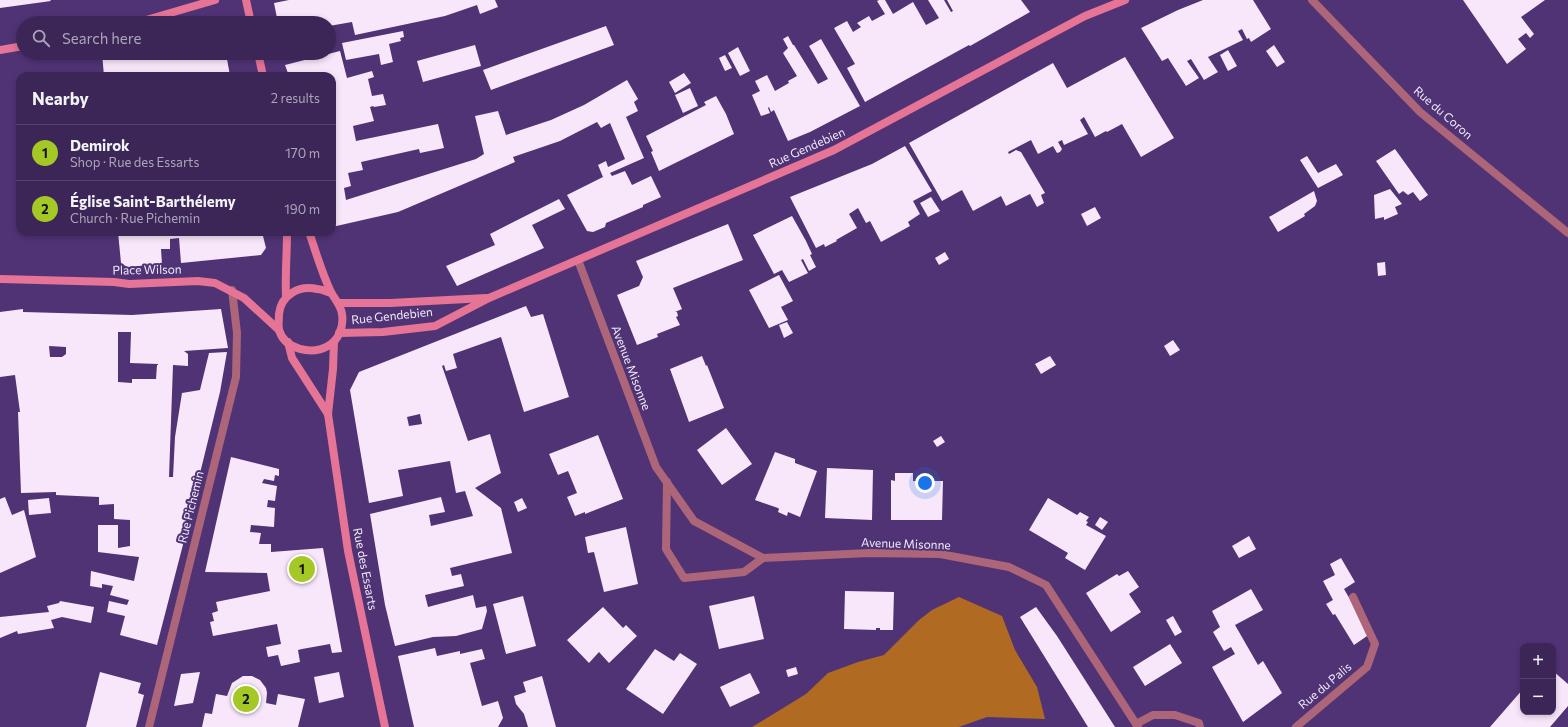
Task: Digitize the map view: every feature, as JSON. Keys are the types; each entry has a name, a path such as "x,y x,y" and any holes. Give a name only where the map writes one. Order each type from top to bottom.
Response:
{"main road":[{"path":"160,16 215,0"},
{"path":"246,0 249,16"},
{"name":"Rue Gendebien","path":"339,333 383,332 435,326 489,298 834,150 1085,16 1125,0"},
{"path":"0,50 16,47"},
{"path":"260,60 262,72"},
{"path":"287,236 285,276 286,297 280,310 279,330 288,342 295,348 303,350 324,348 334,342 342,324 342,314 339,303 331,293 310,236"},
{"name":"Place Wilson","path":"0,279 114,282 129,284 198,280 215,283 232,290 244,298 279,330"},
{"path":"286,297 296,290 304,288 316,288 331,293"},
{"name":"Rue Gendebien","path":"339,303 390,303 489,298"},
{"name":"Rue des Essarts","path":"288,342 292,358 328,414"},
{"name":"Rue des Essarts","path":"334,342 333,369 328,414 348,551 385,727"}],"street":[{"name":"Rue du Coron","path":"1312,0 1420,112 1568,234"},
{"name":"Avenue Misonne","path":"578,260 656,466 694,520 763,558 869,553 940,554 1008,567 1046,585 1137,726 1153,716 1175,714 1199,722 1200,727"},
{"name":"Rue Pichemin","path":"149,727 236,377 237,332 232,290"},
{"path":"667,482 666,548 684,578 744,572 763,558"},
{"name":"Rue du Palis","path":"1296,727 1367,667 1375,644 1353,597"}],"shaded area":[{"path":"959,597 1002,616 1015,650 1037,687 1045,719 987,717 959,727 752,727 806,694 828,673 858,662 884,655 919,620 932,610"}],"building":[{"path":"0,0 50,0 51,1 0,8"},
{"path":"289,0 495,0 498,7 480,14 477,5 445,16 355,35 352,22 336,25 336,16 277,16 274,3"},
{"path":"885,0 893,14 913,2 926,25 939,18 928,0 944,0 951,12 953,11 947,0 1021,0 1030,12 865,102 847,68 855,64 834,28 847,21 853,32 861,27 857,23 869,16 872,21 885,14 877,1"},
{"path":"1203,0 1253,0 1271,29 1251,42 1249,38 1247,39 1242,29 1238,31 1243,40 1208,57 1218,72 1204,80 1191,59 1187,61 1199,78 1186,86 1168,58 1162,61 1141,28"},
{"path":"1463,0 1545,0 1521,17 1534,34 1530,38 1526,33 1518,39 1526,49 1507,64"},
{"path":"606,26 614,45 491,90 483,70"},
{"path":"403,31 404,37 400,38 401,41 389,44 393,62 381,65 379,54 346,60 342,43"},
{"path":"788,36 818,84 828,79 809,46 821,39 860,106 810,132 788,141 774,110 771,112 769,107 770,113 761,116 752,95 760,91 755,81 767,75 775,91 789,83 788,81 797,76 783,53 788,48 783,39"},
{"path":"475,45 481,66 423,82 417,61"},
{"path":"1274,45 1285,62 1277,67 1266,51"},
{"path":"738,47 750,71 740,76 728,53"},
{"path":"1228,50 1237,66 1228,71 1220,55"},
{"path":"340,51 347,78 372,71 374,77 368,79 372,96 383,94 386,105 370,107 374,121 353,126 356,141 438,124 444,148 420,153 419,149 361,162 363,170 348,173 351,186 344,188 346,200 476,159 484,154 475,116 498,111 506,135 551,120 584,105 627,80 638,99 634,102 638,111 626,117 644,158 610,173 612,176 625,171 632,185 651,176 661,197 643,205 643,207 606,223 605,227 593,232 587,231 567,195 603,177 598,165 606,161 608,167 625,159 610,123 601,128 597,122 560,141 513,157 515,162 398,212 336,226 336,72 288,72 285,65 305,60 336,60 336,52"},
{"path":"725,55 732,68 725,71 719,58"},
{"path":"1125,57 1174,138 1141,157 1122,124 1095,137 1084,117 1080,120 1088,134 1064,145 1062,140 1058,142 1062,149 1060,152 1057,153 1053,146 1038,154 1031,140 1008,152 1009,154 1016,150 1021,152 1045,193 1041,195 1044,203 1037,207 1030,194 1006,206 1001,196 973,211 962,190 942,201 909,143 1053,63 1067,88"},
{"path":"103,60 227,60 229,72 104,72"},
{"path":"684,73 691,83 675,93 669,82"},
{"path":"690,88 698,106 683,113 675,95"},
{"path":"716,96 726,114 734,134 659,171 651,152 653,151 646,136 706,105 704,102"},
{"path":"905,146 932,191 913,201 920,214 908,222 910,226 881,242 870,221 866,223 858,208 849,214 857,228 825,247 824,244 816,248 790,197 872,164"},
{"path":"1395,149 1428,195 1420,201 1413,192 1408,195 1403,191 1399,194 1376,161"},
{"path":"1307,156 1318,173 1336,164 1343,175 1318,188 1300,160"},
{"path":"1390,189 1402,204 1395,207 1398,214 1384,220 1384,217 1375,219 1374,195"},
{"path":"1314,191 1317,201 1315,206 1304,214 1305,216 1278,232 1269,217"},
{"path":"931,197 940,211 928,217 920,203"},
{"path":"559,199 565,209 532,225 544,248 457,286 446,266 495,245 490,234"},
{"path":"1095,207 1101,218 1087,226 1081,214"},
{"path":"792,216 806,241 812,254 810,255 816,267 809,271 803,259 801,260 808,273 789,282 782,270 774,274 753,235"},
{"path":"728,224 743,260 673,288 682,309 675,312 677,312 678,316 676,317 680,325 657,334 658,337 637,345 617,295 639,286 643,277 636,261"},
{"path":"118,236 263,236 266,248 261,255 181,263 179,238 170,239 170,249 161,249 162,264 127,267 121,263"},
{"path":"945,252 949,259 939,265 935,258"},
{"path":"1385,262 1386,275 1378,276 1377,263"},
{"path":"779,275 793,301 781,307 788,320 769,328 749,290"},
{"path":"526,306 531,317 543,314 569,397 524,412 501,337 453,354 457,368 446,371 444,365 442,366 468,441 490,434 501,473 475,488 501,508 512,553 450,568 452,576 461,574 464,586 425,595 428,607 473,595 476,608 486,606 487,611 482,629 456,636 433,637 395,646 385,605 370,514 441,497 445,512 429,515 431,526 473,516 465,491 456,493 450,461 398,470 403,496 369,503 350,390 359,372","holes":["420,414 422,424 409,426 407,417"]},
{"path":"23,309 23,312 132,315 221,309 228,348 184,351 188,354 188,366 173,365 169,477 173,477 175,437 182,393 200,390 209,353 227,352 220,392 190,514 187,517 184,531 186,533 157,645 120,635 125,616 107,612 109,601 127,605 129,600 110,595 113,586 102,584 102,588 90,586 91,571 134,581 139,557 98,552 98,525 118,525 118,548 130,546 130,520 114,519 114,504 99,505 99,497 56,495 56,492 21,493 18,412 20,412 15,375 0,377 0,312","holes":["118,332 131,332 130,363 158,364 156,379 132,379 132,383 118,382","49,346 66,347 66,354 62,357 50,357"]},
{"path":"787,322 793,333 784,338 779,325"},
{"path":"1173,340 1180,350 1170,356 1164,346"},
{"path":"702,356 724,408 689,422 670,369"},
{"path":"1050,356 1056,365 1041,374 1035,364"},
{"path":"726,428 752,464 722,485 697,450"},
{"path":"598,435 623,499 585,514 585,512 575,516 567,497 577,493 568,471 558,475 549,454"},
{"path":"941,436 945,442 937,447 933,441"},
{"path":"775,452 795,459 795,463 817,471 800,517 788,512 787,516 778,512 778,508 755,500"},
{"path":"231,457 279,469 279,476 275,475 274,481 264,479 262,483 277,486 275,501 268,500 267,507 275,508 274,527 251,525 250,532 261,533 259,544 271,544 271,552 323,548 342,652 332,653 330,644 302,649 298,650 300,662 281,666 278,655 268,657 266,647 281,644 277,624 213,636 210,622 214,621 212,613 218,611 216,602 270,591 267,573 205,572"},
{"path":"827,468 873,470 872,520 825,518"},
{"path":"895,473 913,473 913,481 943,481 942,520 891,520 891,480 895,481"},
{"path":"5,497 12,515 24,510 36,557 0,573 0,499"},
{"path":"49,498 51,513 29,515 28,500"},
{"path":"522,498 527,508 518,512 514,502"},
{"path":"1048,498 1077,515 1080,512 1089,517 1086,521 1088,522 1086,525 1106,536 1085,570 1065,558 1068,553 1029,530"},
{"path":"1100,517 1108,522 1102,530 1095,525"},
{"path":"626,527 638,584 604,592 594,552 588,553 585,537"},
{"path":"1249,536 1256,549 1239,558 1232,546"},
{"path":"1341,558 1355,582 1344,589 1370,634 1354,645 1335,614 1333,615 1326,604 1333,600 1323,581 1335,575 1330,564"},
{"path":"1128,571 1139,587 1129,594 1141,612 1111,632 1086,593 1117,574 1119,576"},
{"path":"1251,589 1263,610 1235,625 1258,665 1263,661 1282,693 1243,722 1212,667 1235,654 1231,647 1224,651 1213,632 1220,627 1212,611"},
{"path":"845,591 894,592 893,630 880,630 880,628 876,628 876,630 844,629"},
{"path":"523,596 536,646 506,654 493,604"},
{"path":"754,596 764,639 719,649 709,606"},
{"path":"60,601 94,607 91,623 62,617 51,620 54,628 18,634 17,631 0,638 0,617 49,612 47,606 59,603"},
{"path":"603,607 623,628 626,625 637,636 609,663 599,652 589,663 567,640"},
{"path":"1036,607 1057,636 1115,727 1088,727 1020,617"},
{"path":"1173,616 1182,632 1175,636 1166,620"},
{"path":"1170,644 1182,663 1145,686 1133,667"},
{"path":"435,648 437,656 460,651 460,654 482,649 485,659 470,663 482,706 498,701 503,718 498,727 414,727 398,656"},
{"path":"655,649 674,661 680,653 697,664 663,714 626,689"},
{"path":"796,667 798,674 788,677 786,670"},
{"path":"100,672 141,683 138,693 144,695 136,727 86,727"},
{"path":"200,672 193,703 174,706 181,674"},
{"path":"339,672 344,697 319,703 314,677"},
{"path":"750,673 760,693 730,707 720,687"},
{"path":"1556,674 1568,684 1568,706 1550,727 1490,727 1520,692 1520,715 1556,715"},
{"path":"243,676 252,676 260,680 266,688 266,703 276,705 278,694 305,699 298,727 202,727 205,713 212,714 216,694 227,696 232,683"},
{"path":"542,676 556,727 528,727 524,714 516,704 514,696 526,692 523,682"}],"place":[{"name":"Demirok","path":"302,569"},
{"name":"Église Saint-Barthélemy","path":"246,699"}]}
